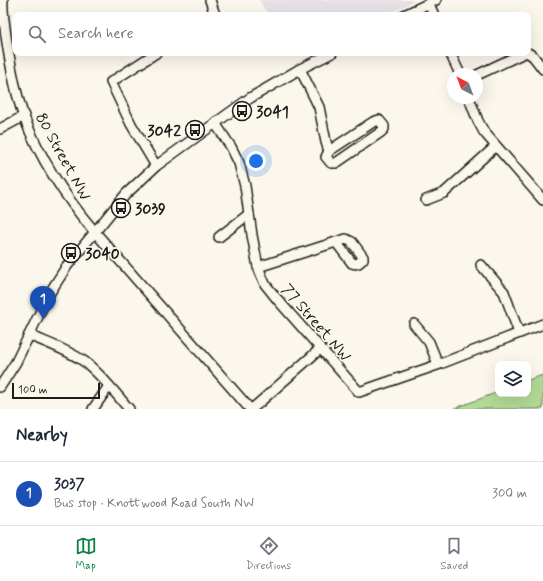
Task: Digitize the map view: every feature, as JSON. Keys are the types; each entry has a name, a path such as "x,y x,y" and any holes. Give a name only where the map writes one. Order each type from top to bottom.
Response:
{"street":[{"name":"80 Street NW","path":"3,0 8,46 15,85 24,116 38,147 57,180 81,216 251,409"},
{"path":"210,0 214,12"},
{"path":"411,12 433,2 434,12"},
{"path":"531,55 543,69"},
{"path":"151,56 111,82 130,124 156,166"},
{"path":"0,387 16,362 49,294 64,270 94,231 126,194 156,166 250,98 326,56"},
{"path":"451,56 457,68"},
{"path":"483,72 518,56"},
{"path":"300,69 319,107 329,151 326,157 331,163 336,162 381,132 384,129 382,122 379,120 373,122 329,151"},
{"path":"471,104 484,132 543,200"},
{"path":"0,129 24,116"},
{"name":"77 Street NW","path":"215,123 231,147 239,163 245,186 258,267 266,284 320,349 359,392 438,364"},
{"path":"426,200 444,193 496,146"},
{"path":"219,237 249,214"},
{"name":"77 Street NW","path":"258,267 336,242"},
{"path":"481,265 504,292 519,332"},
{"path":"414,324 429,342 438,364 543,324"},
{"path":"29,335 81,360 94,370 129,409"},
{"path":"251,409 320,349"},
{"path":"92,409 109,386"}],"shaded area":[{"path":"259,0 415,0 393,12 266,12"}],"green space":[{"path":"543,375 543,409 453,409 495,393 495,397 531,397 531,379"}],"place":[{"name":"3041","path":"242,111"},
{"name":"3042","path":"195,130"},
{"name":"3039","path":"121,208"},
{"name":"3040","path":"71,253"},
{"name":"3037","path":"43,319"}]}
